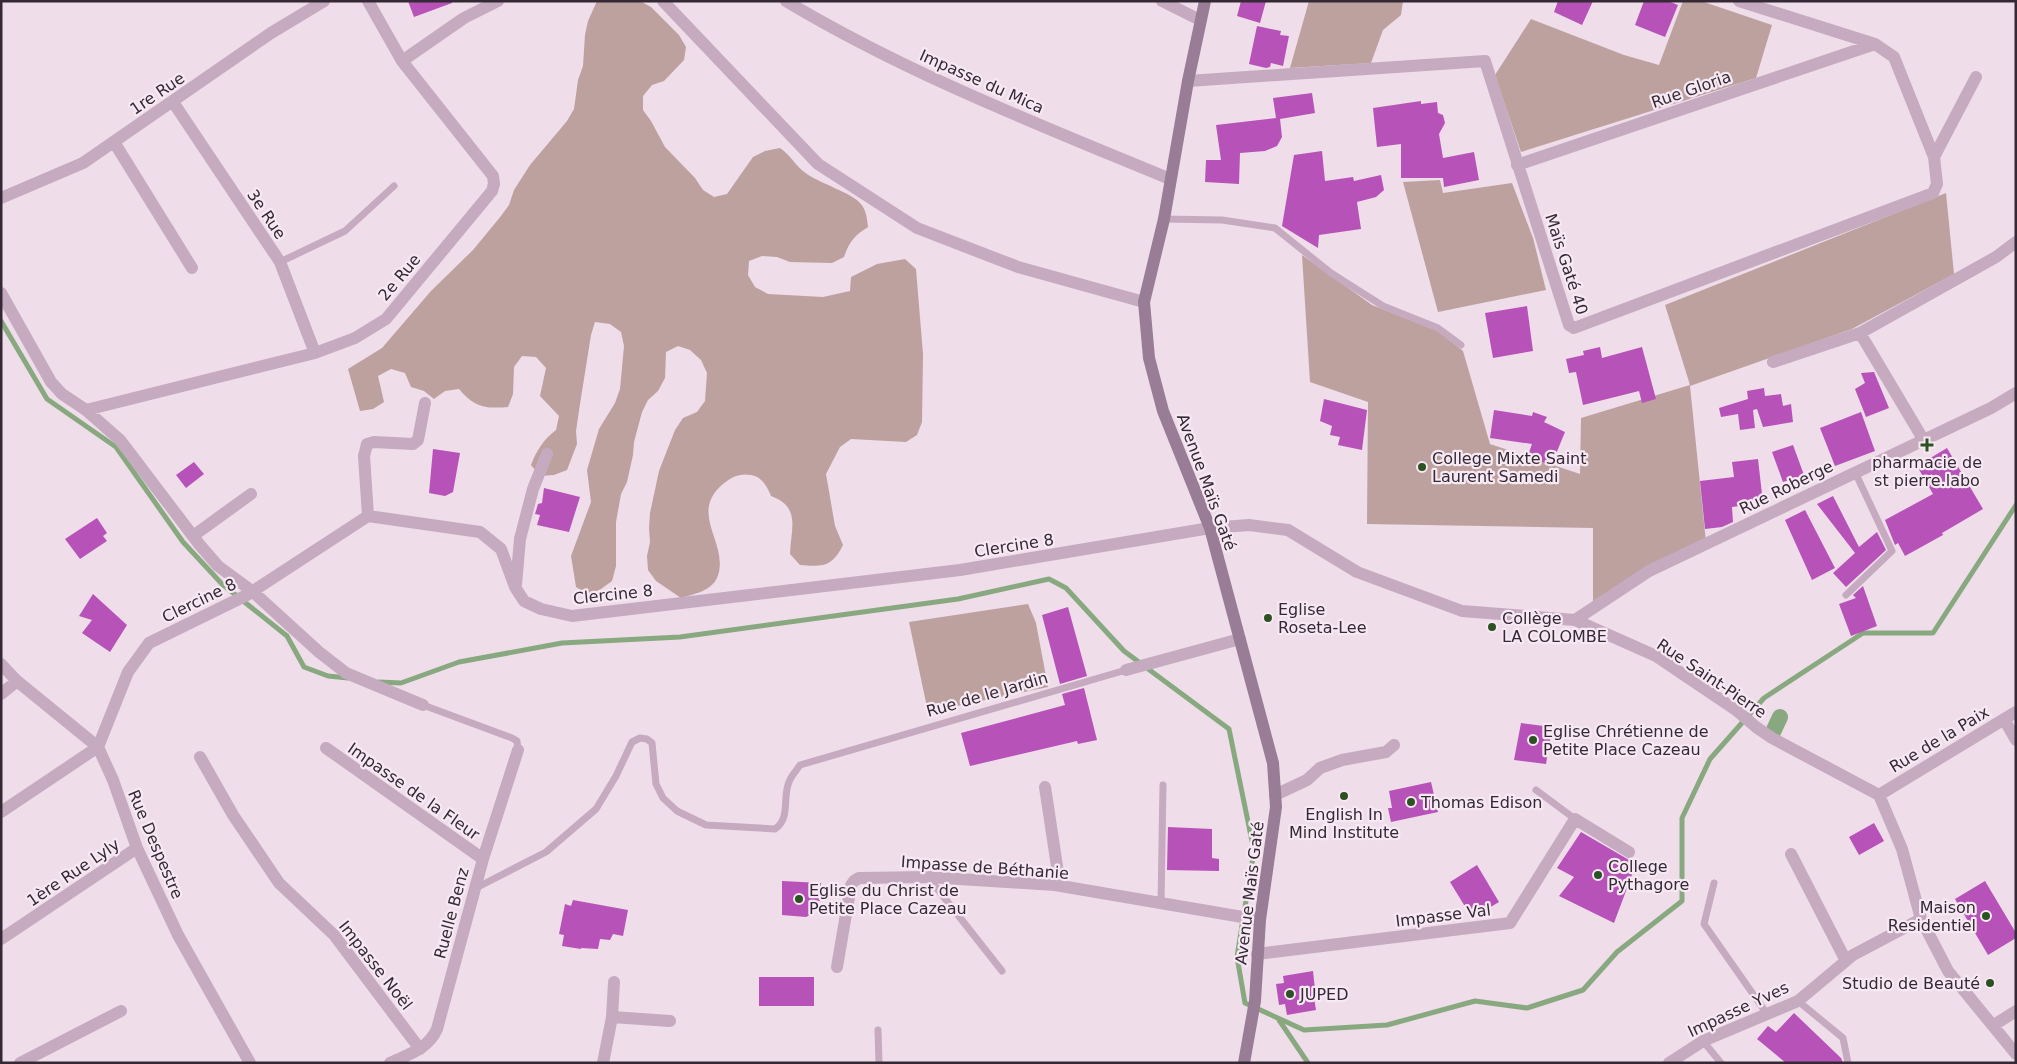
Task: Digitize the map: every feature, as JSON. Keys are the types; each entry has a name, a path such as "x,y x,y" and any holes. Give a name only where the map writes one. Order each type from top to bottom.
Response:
{"street":[{"name":"1re Rue","path":"1,198 83,163 271,33 324,1"},
{"name":"2e Rue","path":"86,410 315,354 355,338 386,319 492,191 494,184 492,176 402,61 368,1"},
{"path":"402,61 464,18 498,1"},
{"path":"662,1 818,164 917,228 1018,267 1144,302"},
{"name":"Impasse du Mica","path":"786,1 817,20 953,89 1170,179"},
{"path":"1162,1 1200,20"},
{"name":"Avenue Maïs Gaté","path":"1205,1 1188,81 1164,219 1144,302 1149,358 1163,411 1210,528 1273,763 1276,807 1256,919 1257,954 1253,1007 1244,1063"},
{"path":"1739,1 1875,44 1894,57 1934,157"},
{"name":"Rue Gloria","path":"1517,165 1875,44"},
{"name":"Maïs Gaté 40","path":"1188,81 1486,61 1517,165 1569,325 1574,328 1933,193 1937,184 1934,157"},
{"path":"1934,157 1976,77"},
{"name":"3e Rue","path":"173,102 280,262 315,354"},
{"path":"114,142 192,268"},
{"path":"1774,362 1860,333 1996,258 2016,242"},
{"path":"1,293 51,382 62,394 86,410 128,449 193,536 218,566 346,673 423,705"},
{"path":"1860,333 1923,439"},
{"name":"Rue Roberge","path":"1575,620 1649,571 1991,408 2016,393"},
{"path":"368,516 364,456 367,444 374,442 413,444 418,440 425,403"},
{"path":"515,587 520,539 533,489 547,454"},
{"path":"193,536 251,494"},
{"name":"Clercine 8","path":"98,747 128,672 149,642 249,593 368,516 480,532 501,549 515,587 524,601 541,609 572,616 960,570 1210,528"},
{"name":"Rue Saint-Pierre","path":"1210,528 1249,525 1288,530 1357,572 1462,611 1575,620 1656,656 1736,710 1772,738 1879,795"},
{"name":"Rue de le Jardin","path":"1126,670 1152,665 1240,639"},
{"name":"Rue Despestre","path":"1,664 17,681 98,747 113,780 137,848 178,935 250,1063"},
{"path":"1,694 17,681"},
{"name":"Rue de la Paix","path":"1879,795 2016,712"},
{"path":"2004,719 2016,740"},
{"path":"1275,795 1307,780 1320,768 1342,760 1386,752 1394,745"},
{"path":"1,812 98,747"},
{"name":"Impasse de la Fleur","path":"326,748 483,859"},
{"name":"Ruelle Benz","path":"390,1063 420,1049 433,1037 437,1029 483,859 518,750"},
{"name":"Impasse Noël","path":"200,758 233,814 279,883 334,934 420,1049"},
{"path":"1045,787 1060,886"},
{"path":"1879,795 1902,850 1920,919 1948,971 2016,1054"},
{"path":"1574,819 1629,852"},
{"name":"Impasse Val","path":"1257,954 1510,923 1574,819"},
{"name":"1ère Rue Lyly","path":"1,939 137,848"},
{"path":"1791,854 1846,961"},
{"name":"Impasse de Béthanie","path":"837,967 851,885 859,878 928,877 1060,886 1256,919"},
{"name":"Impasse Yves","path":"1669,1063 1703,1041 1798,1001 1854,955 1920,919"},
{"path":"603,1063 612,1017 614,982"},
{"path":"24,1062 121,1011"},
{"path":"1994,1026 2016,1011"},
{"path":"612,1017 670,1022"}],"lane":[{"path":"280,262 345,231 394,186"},
{"path":"1164,219 1222,220 1276,228 1331,273 1384,306 1438,328 1461,345"},
{"path":"1846,595 1892,551 1855,472"},
{"name":"Rue de le Jardin","path":"475,888 546,852 596,809 616,776 632,742 640,738 647,738 652,743 656,784 663,798 677,811 706,825 775,829 784,820 788,782 800,765 1126,670"},
{"path":"423,705 512,738 517,741 518,750"},
{"path":"1161,904 1163,785"},
{"path":"1536,790 1574,819"},
{"path":"928,877 1002,971"},
{"path":"1714,883 1704,924 1767,1014"},
{"path":"1798,1001 1843,1038 1848,1063"},
{"path":"878,1030 879,1063"},
{"path":"1703,1041 1721,1063"}],"shaded area":[{"path":"597,1 640,1 651,7 679,35 686,47 684,60 664,81 652,85 643,96 643,110 665,147 695,178 703,190 714,197 727,194 753,157 765,151 780,148 805,173 849,195 863,207 868,227 853,239 844,257 832,263 790,262 777,257 762,256 749,261 748,275 755,287 768,294 823,297 850,291 851,277 877,264 905,259 916,269 923,354 922,422 917,435 906,442 851,439 840,447 826,474 835,526 843,545 831,562 815,566 800,565 790,554 792,519 787,506 771,496 766,485 758,478 751,475 739,475 723,484 713,495 709,507 709,518 719,554 720,566 717,578 711,586 681,598 656,581 648,570 650,513 659,471 675,430 683,418 697,412 705,401 707,373 701,360 690,350 678,346 666,352 665,378 658,391 648,400 642,412 634,442 627,482 621,494 616,522 616,566 612,581 588,595 576,587 571,556 591,502 587,470 599,429 615,403 620,389 624,346 621,332 610,324 595,322 591,335 576,431 577,444 567,470 554,475 540,476 531,465 541,446 556,430 559,416 540,396 546,368 536,357 522,356 514,367 513,394 508,407 493,408 480,406 470,400 459,389 445,391 434,399 424,391 411,387 405,373 391,369 378,376 384,402 373,409 360,411 348,369 382,348 431,291 473,250 509,205 514,190 530,165 567,121 574,109 578,80 583,66 585,35 588,21"},
{"path":"1309,1 1403,1 1401,15 1383,30 1371,63 1290,68"},
{"path":"1683,1 1701,1 1772,25 1756,78 1521,152 1495,75 1531,19 1624,55 1659,65"},
{"path":"1440,180 1443,193 1512,183 1533,238 1546,290 1438,312 1403,182"},
{"path":"1946,193 1954,274 1852,329 1690,386 1706,542 1593,603 1593,528 1367,524 1368,402 1310,382 1302,255 1372,305 1438,331 1463,351 1490,444 1580,474 1581,418 1690,385 1665,305"},
{"path":"1028,604 1036,623 1048,687 928,712 909,622"}],"building":[{"path":"408,1 452,1 452,3 414,17"},
{"path":"1241,1 1266,1 1260,23 1237,16"},
{"path":"1558,1 1593,1 1582,25 1554,12"},
{"path":"1644,1 1668,1 1678,5 1665,37 1635,25"},
{"path":"1257,26 1281,31 1280,35 1289,36 1283,66 1271,63 1270,67 1266,68 1249,64"},
{"path":"1312,93 1315,113 1280,119 1282,137 1277,146 1265,151 1240,153 1239,184 1205,182 1206,160 1221,160 1216,125 1276,118 1273,98"},
{"path":"1421,101 1421,104 1437,102 1438,113 1443,115 1445,123 1439,134 1443,158 1474,152 1479,180 1444,187 1443,178 1401,178 1401,144 1377,147 1373,108"},
{"path":"1322,151 1325,181 1353,177 1354,181 1381,175 1384,190 1376,197 1357,202 1361,229 1319,235 1318,248 1282,226 1294,155"},
{"path":"1527,306 1533,351 1493,358 1485,313"},
{"path":"1600,347 1602,358 1642,347 1656,399 1642,403 1639,391 1583,405 1576,372 1569,373 1566,359 1584,355 1583,351"},
{"path":"1874,372 1889,408 1866,417 1855,389 1865,383 1861,373"},
{"path":"1764,388 1765,396 1781,394 1783,406 1791,404 1793,422 1763,427 1757,409 1753,410 1755,428 1740,430 1738,414 1721,417 1719,408 1748,399 1747,391"},
{"path":"1324,399 1367,410 1362,450 1338,445 1340,437 1330,435 1332,426 1320,421"},
{"path":"1494,410 1532,416 1533,412 1547,417 1544,422 1565,432 1551,466 1528,455 1532,444 1490,438"},
{"path":"1861,412 1875,451 1835,466 1820,428"},
{"path":"1793,445 1804,475 1783,482 1772,452"},
{"path":"1947,448 1983,509 1942,533 1943,535 1905,556 1898,543 1895,545 1885,520 1933,494 1917,466"},
{"path":"433,449 460,453 453,492 445,496 429,493"},
{"path":"1758,459 1763,503 1732,507 1733,522 1722,527 1705,529 1700,481 1734,477 1732,462"},
{"path":"194,462 204,474 186,488 176,475"},
{"path":"544,488 580,497 569,532 537,525 540,515 535,514 538,504 542,503"},
{"path":"1833,496 1859,547 1877,532 1886,550 1846,587 1833,573 1855,553 1817,504"},
{"path":"1805,510 1835,568 1812,580 1785,520"},
{"path":"97,518 107,533 103,536 107,541 80,559 65,539"},
{"path":"1863,586 1877,626 1851,636 1839,604 1856,598 1853,595"},
{"path":"93,594 127,625 110,652 82,633 92,620 79,616"},
{"path":"1068,607 1087,676 1060,684 1042,615"},
{"path":"1084,688 1097,740 1078,744 1077,741 970,766 961,733 1065,705 1062,694"},
{"path":"1521,723 1552,727 1546,764 1514,760"},
{"path":"1431,782 1438,812 1391,822 1388,808 1392,808 1389,791"},
{"path":"1874,823 1884,841 1859,855 1849,837"},
{"path":"1168,827 1212,829 1212,858 1219,859 1219,871 1167,870"},
{"path":"1581,832 1636,864 1614,923 1559,896 1574,877 1557,868"},
{"path":"1477,865 1499,902 1472,918 1450,882"},
{"path":"782,881 821,883 820,901 814,902 810,915 806,917 782,915"},
{"name":"Maison Residentiel","path":"1985,881 2016,933 2016,938 1988,955 1955,899"},
{"path":"573,900 628,910 623,936 613,934 610,940 600,939 598,949 562,946 564,935 559,934 565,904 571,906"},
{"path":"1313,971 1316,1010 1287,1015 1285,1004 1279,1005 1276,984 1284,983 1283,976"},
{"path":"759,977 814,977 814,1006 759,1006"},
{"path":"1794,1013 1841,1058 1843,1063 1786,1063 1757,1039 1768,1026 1776,1032"}],"waterway":[{"path":"1,321 47,399 116,447 183,542 222,584 287,636 304,667 328,676 348,678"},
{"path":"379,682 401,683 459,662 562,643 680,637 958,599 1049,579 1066,588 1124,651 1229,729 1254,851 1237,957 1245,1003 1304,1030 1387,1025 1475,1001 1527,1008 1583,990 1617,952 1682,901 1682,818 1710,759 1764,698 1863,633 1933,633 2016,505"},
{"path":"1773,732 1780,717"},
{"path":"1279,1020 1308,1063"}],"place":[{"name":"pharmacie de st pierre.labo","path":"1927,445"},
{"name":"College Mixte Saint Laurent Samedi","path":"1422,467"},
{"name":"Eglise Roseta-Lee","path":"1268,618"},
{"name":"Collège LA COLOMBE","path":"1492,627"},
{"name":"Eglise Chrétienne de Petite Place Cazeau","path":"1533,740"},
{"name":"English In Mind Institute","path":"1344,796"},
{"name":"Thomas Edison","path":"1411,802"},
{"name":"College Pythagore","path":"1598,875"},
{"name":"Eglise du Christ de Petite Place Cazeau","path":"799,899"},
{"name":"Maison Residentiel","path":"1986,916"},
{"name":"Studio de Beauté","path":"1990,983"},
{"name":"JUPED","path":"1290,994"}]}
